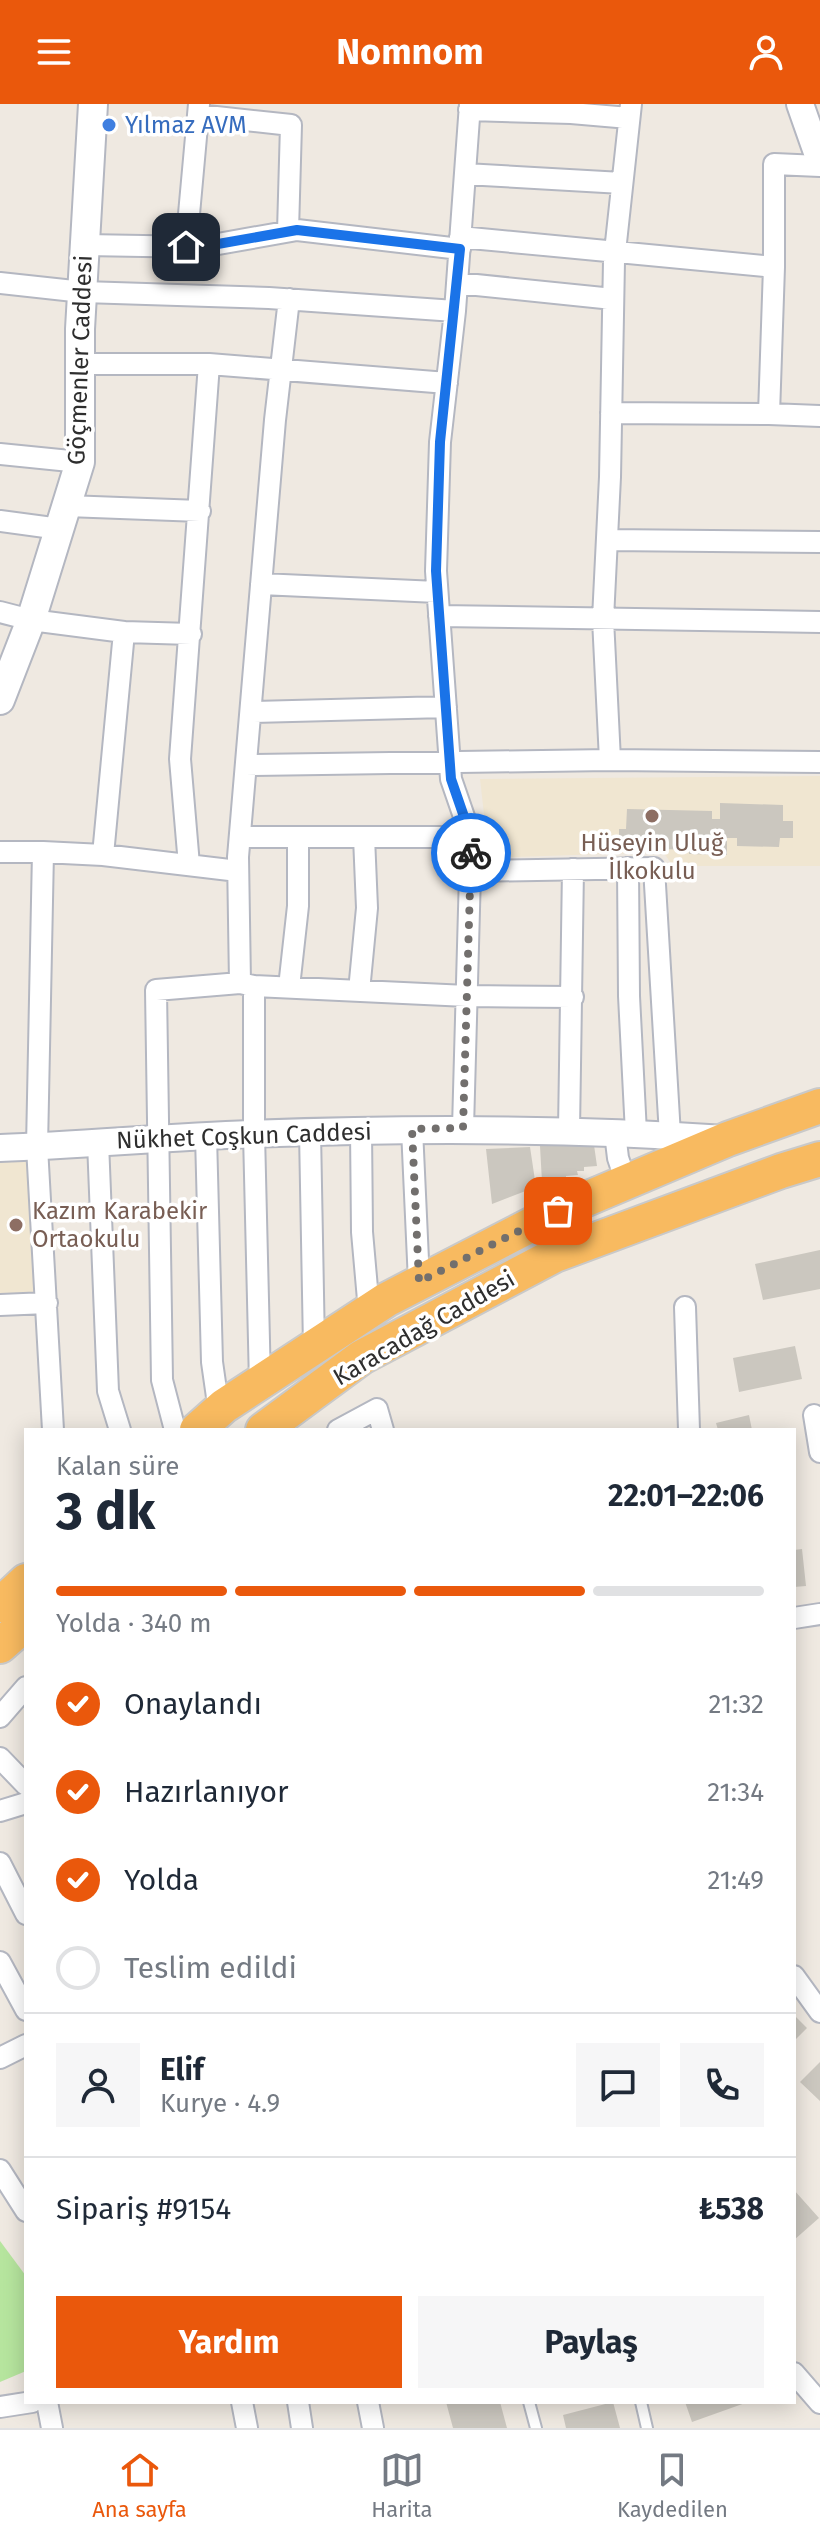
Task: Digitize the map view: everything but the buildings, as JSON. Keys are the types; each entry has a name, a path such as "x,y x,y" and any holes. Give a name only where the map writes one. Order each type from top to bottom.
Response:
{"highway":[{"name":"Karacadağ Caddesi","path":"208,1421 314,1347 419,1282 558,1211 728,1139 820,1106"},
{"name":"Karacadağ Caddesi","path":"266,1428 362,1357 555,1255 820,1159"},
{"path":"0,1605 24,1583"},
{"path":"0,1646 24,1625"}],"main road":[{"name":"Göçmenler Caddesi","path":"0,700 31,620 80,462 80,364 93,104"}],"street":[{"path":"769,414 774,164 820,163 800,104"},
{"path":"463,1128 471,837 451,779 436,571 440,442 455,311 470,107 571,113 630,111 615,251 603,619 610,760"},
{"path":"186,247 199,110 291,125 288,231"},
{"path":"465,174 622,183"},
{"path":"85,245 201,247 297,230 615,251 774,267"},
{"path":"0,283 83,292 289,299 455,311"},
{"path":"457,283 613,299"},
{"path":"260,1383 254,1134 238,871 261,584 289,299"},
{"path":"80,364 209,364 447,383"},
{"path":"189,865 180,759 209,364"},
{"path":"611,413 820,416"},
{"path":"0,454 80,462"},
{"path":"0,521 200,511"},
{"path":"607,540 820,542"},
{"path":"261,584 437,592"},
{"path":"0,612 31,620 124,632 191,634"},
{"path":"439,616 820,622"},
{"path":"103,855 124,632"},
{"path":"251,712 446,707"},
{"path":"246,765 610,760 820,762"},
{"path":"240,837 471,837"},
{"path":"289,987 298,906 298,837"},
{"path":"359,991 367,908 364,837"},
{"path":"0,852 103,855 238,871"},
{"path":"43,852 37,1147 53,1428"},
{"path":"626,1182 618,1158 625,1133 629,996 628,868"},
{"path":"470,871 654,868 670,1135"},
{"path":"569,1131 573,869"},
{"path":"174,1428 162,1380 156,990 247,985 467,996 573,997"},
{"name":"Nükhet Coşkun Caddesi","path":"0,1148 206,1136 463,1128 728,1139"},
{"path":"412,1129 419,1282"},
{"path":"361,1130 362,1232 369,1311"},
{"path":"310,1132 314,1347"},
{"path":"206,1136 212,1362 208,1421"},
{"path":"98,1142 108,1391 119,1428"},
{"path":"0,1305 47,1303"},
{"path":"685,1307 689,1428"},
{"path":"342,1428 377,1409 382,1428"},
{"path":"814,1415 820,1452"},
{"path":"796,1618 820,1614"},
{"path":"0,1717 24,1689"},
{"path":"0,1758 24,1783"},
{"path":"0,1811 24,1804"},
{"path":"0,1863 24,1910"},
{"path":"0,1962 24,2006"},
{"path":"796,1979 820,2012"},
{"path":"0,2058 24,2046"},
{"path":"0,2170 24,2208"},
{"path":"796,2375 820,2403"},
{"path":"0,2407 24,2403"},
{"path":"47,2404 52,2428"},
{"path":"242,2404 247,2428"},
{"path":"298,2404 302,2428"},
{"path":"368,2404 373,2428"}],"lane":[{"path":"530,2404 536,2428"},
{"path":"641,2404 647,2428"}],"shaded area":[{"name":"Hüseyin Uluğ İlkokulu","path":"820,776 820,866 673,866 663,852 489,858 480,779"},
{"name":"Kazım Karabekir Ortaokulu","path":"29,1157 36,1292 0,1294 0,1158"}],"green space":[{"path":"0,2241 24,2273 24,2372 0,2382"}],"way so far":[{"path":"471,853 463,1128 412,1129 419,1282 558,1211"}],"place":[{"name":"Yılmaz AVM","path":"109,125"},
{"name":"Hüseyin Uluğ İlkokulu","path":"652,816"},
{"name":"Kazım Karabekir Ortaokulu","path":"16,1225"}],"route":[{"path":"186,247 297,230 460,249 440,442 436,571 451,779 471,837 471,853"}]}
